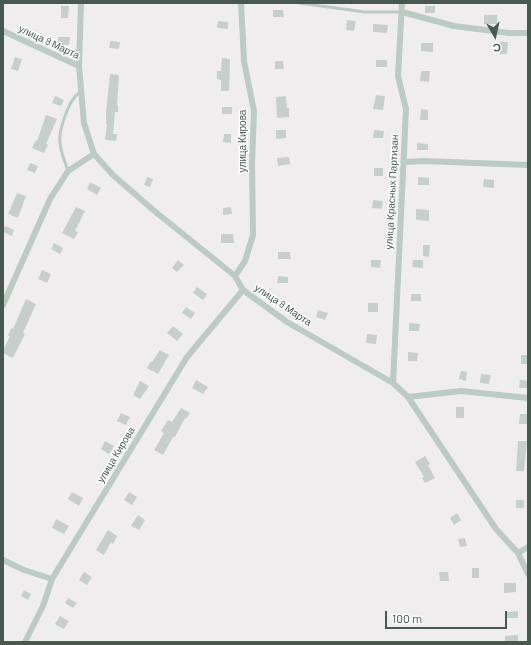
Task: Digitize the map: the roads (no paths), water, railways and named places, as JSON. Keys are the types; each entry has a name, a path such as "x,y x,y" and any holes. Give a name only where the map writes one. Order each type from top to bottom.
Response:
{"street":[{"path":"79,66 82,3"},
{"name":"улица Кирова","path":"235,276 245,261 253,235 252,164 254,111 244,61 241,3"},
{"name":"улица Красных Партизан","path":"393,383 406,109 398,76 402,3"},
{"path":"402,12 454,26 509,33 528,33"},
{"name":"улица 8 Марта","path":"3,31 79,66 84,123 94,154 113,175 146,204 235,276 243,290 287,322 393,383 408,397 496,529 518,553 528,574"},
{"path":"3,305 50,199 68,171 94,154"},
{"path":"404,162 424,161 528,165"},
{"name":"улица Кирова","path":"25,642 42,606 52,579 187,357 243,290"},
{"path":"408,397 461,391 528,398"},
{"path":"518,553 528,547"},
{"path":"3,560 24,570 52,579"}],"lane":[{"path":"300,3 365,12 402,12"},
{"path":"68,171 60,143 61,129 71,102 77,94 81,92"}]}
